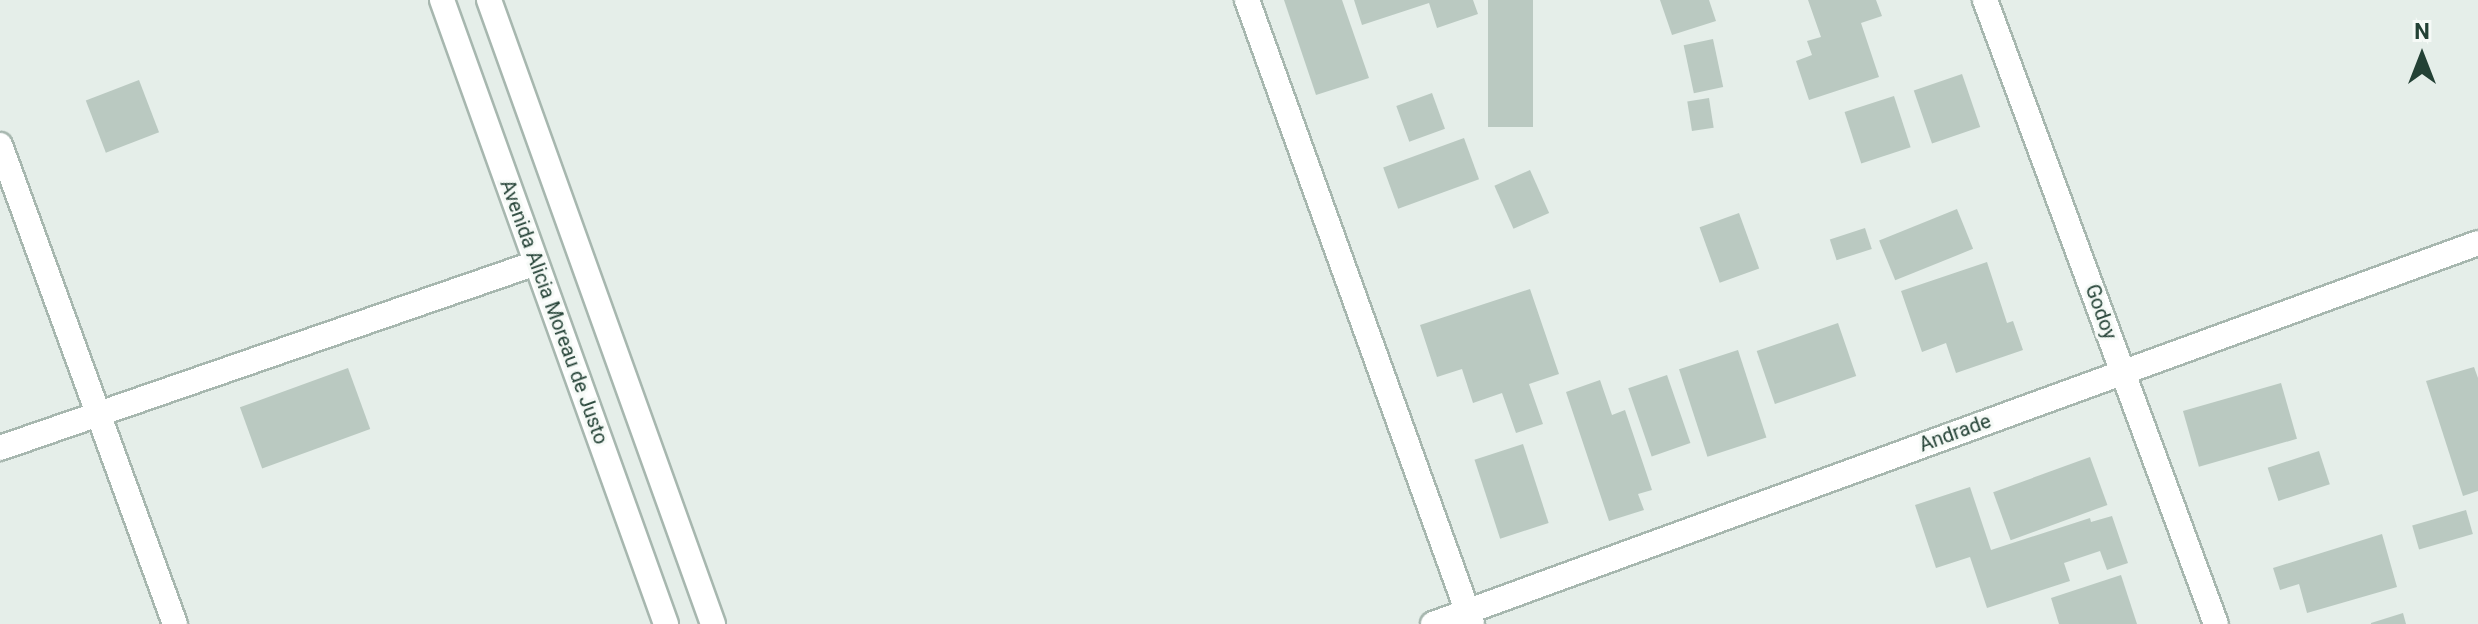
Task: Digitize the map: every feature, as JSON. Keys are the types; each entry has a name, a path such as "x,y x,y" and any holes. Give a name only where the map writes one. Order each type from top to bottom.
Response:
{"street":[{"name":"Avenida Alicia Moreau de Justo","path":"442,0 666,624"},
{"path":"489,0 713,624"},
{"path":"1247,0 1469,618"},
{"name":"Godoy","path":"1985,0 2216,624"},
{"path":"0,145 175,624"},
{"name":"Andrade","path":"1433,624 1469,618 2123,372 2478,243"},
{"path":"0,448 536,263"}],"building":[{"path":"1284,0 1342,0 1369,78 1316,95"},
{"path":"1354,0 1473,0 1478,14 1437,28 1429,3 1362,25"},
{"path":"1488,0 1533,0 1533,127 1488,127"},
{"path":"1660,0 1709,0 1716,21 1672,35"},
{"path":"1808,0 1876,0 1882,16 1861,23 1879,77 1809,100 1796,61 1812,55 1807,41 1821,37"},
{"path":"1713,39 1723,87 1694,93 1684,45"},
{"path":"1962,74 1980,127 1932,144 1914,91"},
{"path":"139,80 159,132 106,153 86,100"},
{"path":"1432,93 1445,129 1409,142 1396,106"},
{"path":"1894,96 1911,147 1861,163 1845,112"},
{"path":"1709,98 1714,128 1692,131 1687,101"},
{"path":"1464,138 1479,179 1398,209 1383,167"},
{"path":"1530,170 1549,213 1513,229 1494,186"},
{"path":"1957,209 1973,249 1895,280 1879,240"},
{"path":"1739,213 1759,268 1720,283 1700,227"},
{"path":"1865,228 1872,249 1837,260 1830,239"},
{"path":"1987,262 2007,323 2013,321 2023,350 1956,373 1946,343 1922,352 1901,291"},
{"path":"1530,289 1559,374 1529,384 1543,424 1516,433 1502,393 1473,403 1462,369 1437,377 1420,325"},
{"path":"1838,323 1856,376 1775,404 1757,351"},
{"path":"1738,350 1766,437 1707,457 1679,369"},
{"path":"2474,367 2478,378 2478,491 2463,496 2426,381"},
{"path":"348,368 370,429 262,468 240,407"},
{"path":"1667,375 1690,443 1652,456 1628,388"},
{"path":"1600,380 1612,415 1625,410 1652,490 1638,494 1644,510 1609,521 1566,392"},
{"path":"2281,383 2297,439 2199,467 2183,411"},
{"path":"1523,444 1549,523 1500,539 1474,460"},
{"path":"2319,451 2330,484 2278,501 2268,468"},
{"path":"2090,457 2107,505 2011,540 1993,492"},
{"path":"1970,487 1991,550 2090,518 2091,522 2112,516 2128,563 2107,570 2100,551 2064,563 2070,581 1987,608 1970,557 1936,568 1915,505"},
{"path":"2466,510 2473,534 2419,549 2412,525"},
{"path":"2382,534 2397,587 2307,613 2299,584 2280,590 2273,568"},
{"path":"2121,575 2137,624 2059,624 2051,598"},
{"path":"2403,613 2406,624 2371,624 2371,623"}]}
